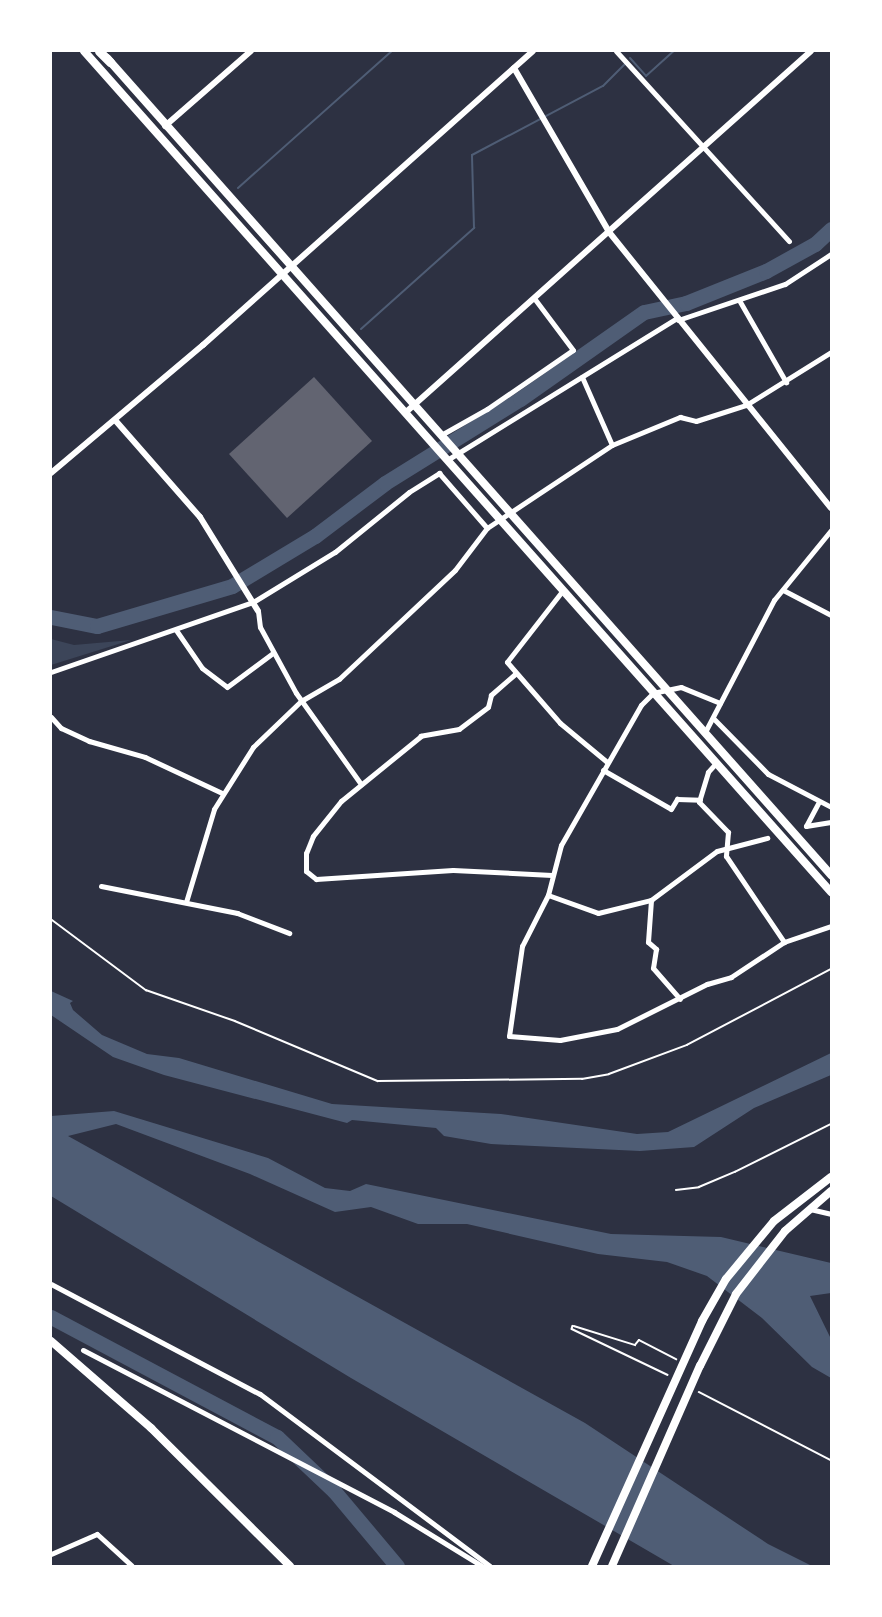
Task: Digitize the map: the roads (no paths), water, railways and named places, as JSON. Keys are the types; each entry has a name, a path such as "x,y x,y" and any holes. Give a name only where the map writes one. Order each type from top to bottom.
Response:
{"highway":[{"path":"100,51 110,62"}],"main road":[{"path":"84,51 831,892"},
{"path":"110,62 831,874"},
{"path":"592,1566 681,1362 726,1279 774,1221 831,1177"},
{"path":"612,1566 698,1370 736,1294 759,1261 796,1220 831,1191"},
{"path":"51,1341 151,1428 290,1566"}],"street":[{"path":"165,126 251,51"},
{"path":"51,474 291,266 533,51"},
{"path":"616,51 789,240"},
{"path":"405,413 811,51"},
{"path":"514,68 609,232 831,508"},
{"path":"446,458 513,418 529,413 582,377 677,319 785,284 831,254"},
{"path":"442,437 573,350 534,298"},
{"path":"739,300 786,381"},
{"path":"186,902 204,832 222,793 264,735 301,701 339,679 455,570 487,528 612,445 680,417 696,421 746,405 831,352"},
{"path":"582,377 612,445"},
{"path":"115,420 200,517 258,611 260,627 301,701 360,784"},
{"path":"51,672 253,602 335,552 409,492 439,473 487,528"},
{"path":"705,732 714,719 759,627 783,590 831,530"},
{"path":"563,590 507,662 515,674 560,723 607,762"},
{"path":"783,590 831,615"},
{"path":"176,630 202,668 226,687 273,653"},
{"path":"515,674 491,695 488,707 459,729 421,736 360,784 313,836 305,861 309,876 357,878 400,871 453,870 552,875"},
{"path":"720,703 681,687 653,693 641,705 561,845 548,895 522,946 509,1036 587,1037 617,1029 731,977 784,942 831,926"},
{"path":"51,717 61,728 88,741 145,757 222,793"},
{"path":"714,719 768,774 831,807"},
{"path":"700,800 708,772 716,763"},
{"path":"603,770 671,809 677,800 700,800 728,832 726,848 729,862 784,942"},
{"path":"819,802 806,826 831,822"},
{"path":"548,895 598,913 651,900 726,848 767,838"},
{"path":"101,886 237,913 289,933"},
{"path":"651,900 648,942 656,949 653,968 680,999"},
{"path":"810,1209 831,1214"},
{"path":"51,1284 260,1394 490,1566"},
{"path":"83,1350 350,1489 482,1566"},
{"path":"51,1554 97,1534 132,1566"}],"waterway":[{"path":"238,188 392,51"},
{"path":"630,58 646,76 674,51"},
{"path":"361,329 474,228 472,155 603,86 625,64"},
{"path":"51,617 97,626 232,586 315,536 385,483 520,399 644,312 686,303 766,271 815,244 831,229"},
{"path":"51,1317 277,1437 334,1491 397,1566"}]}
